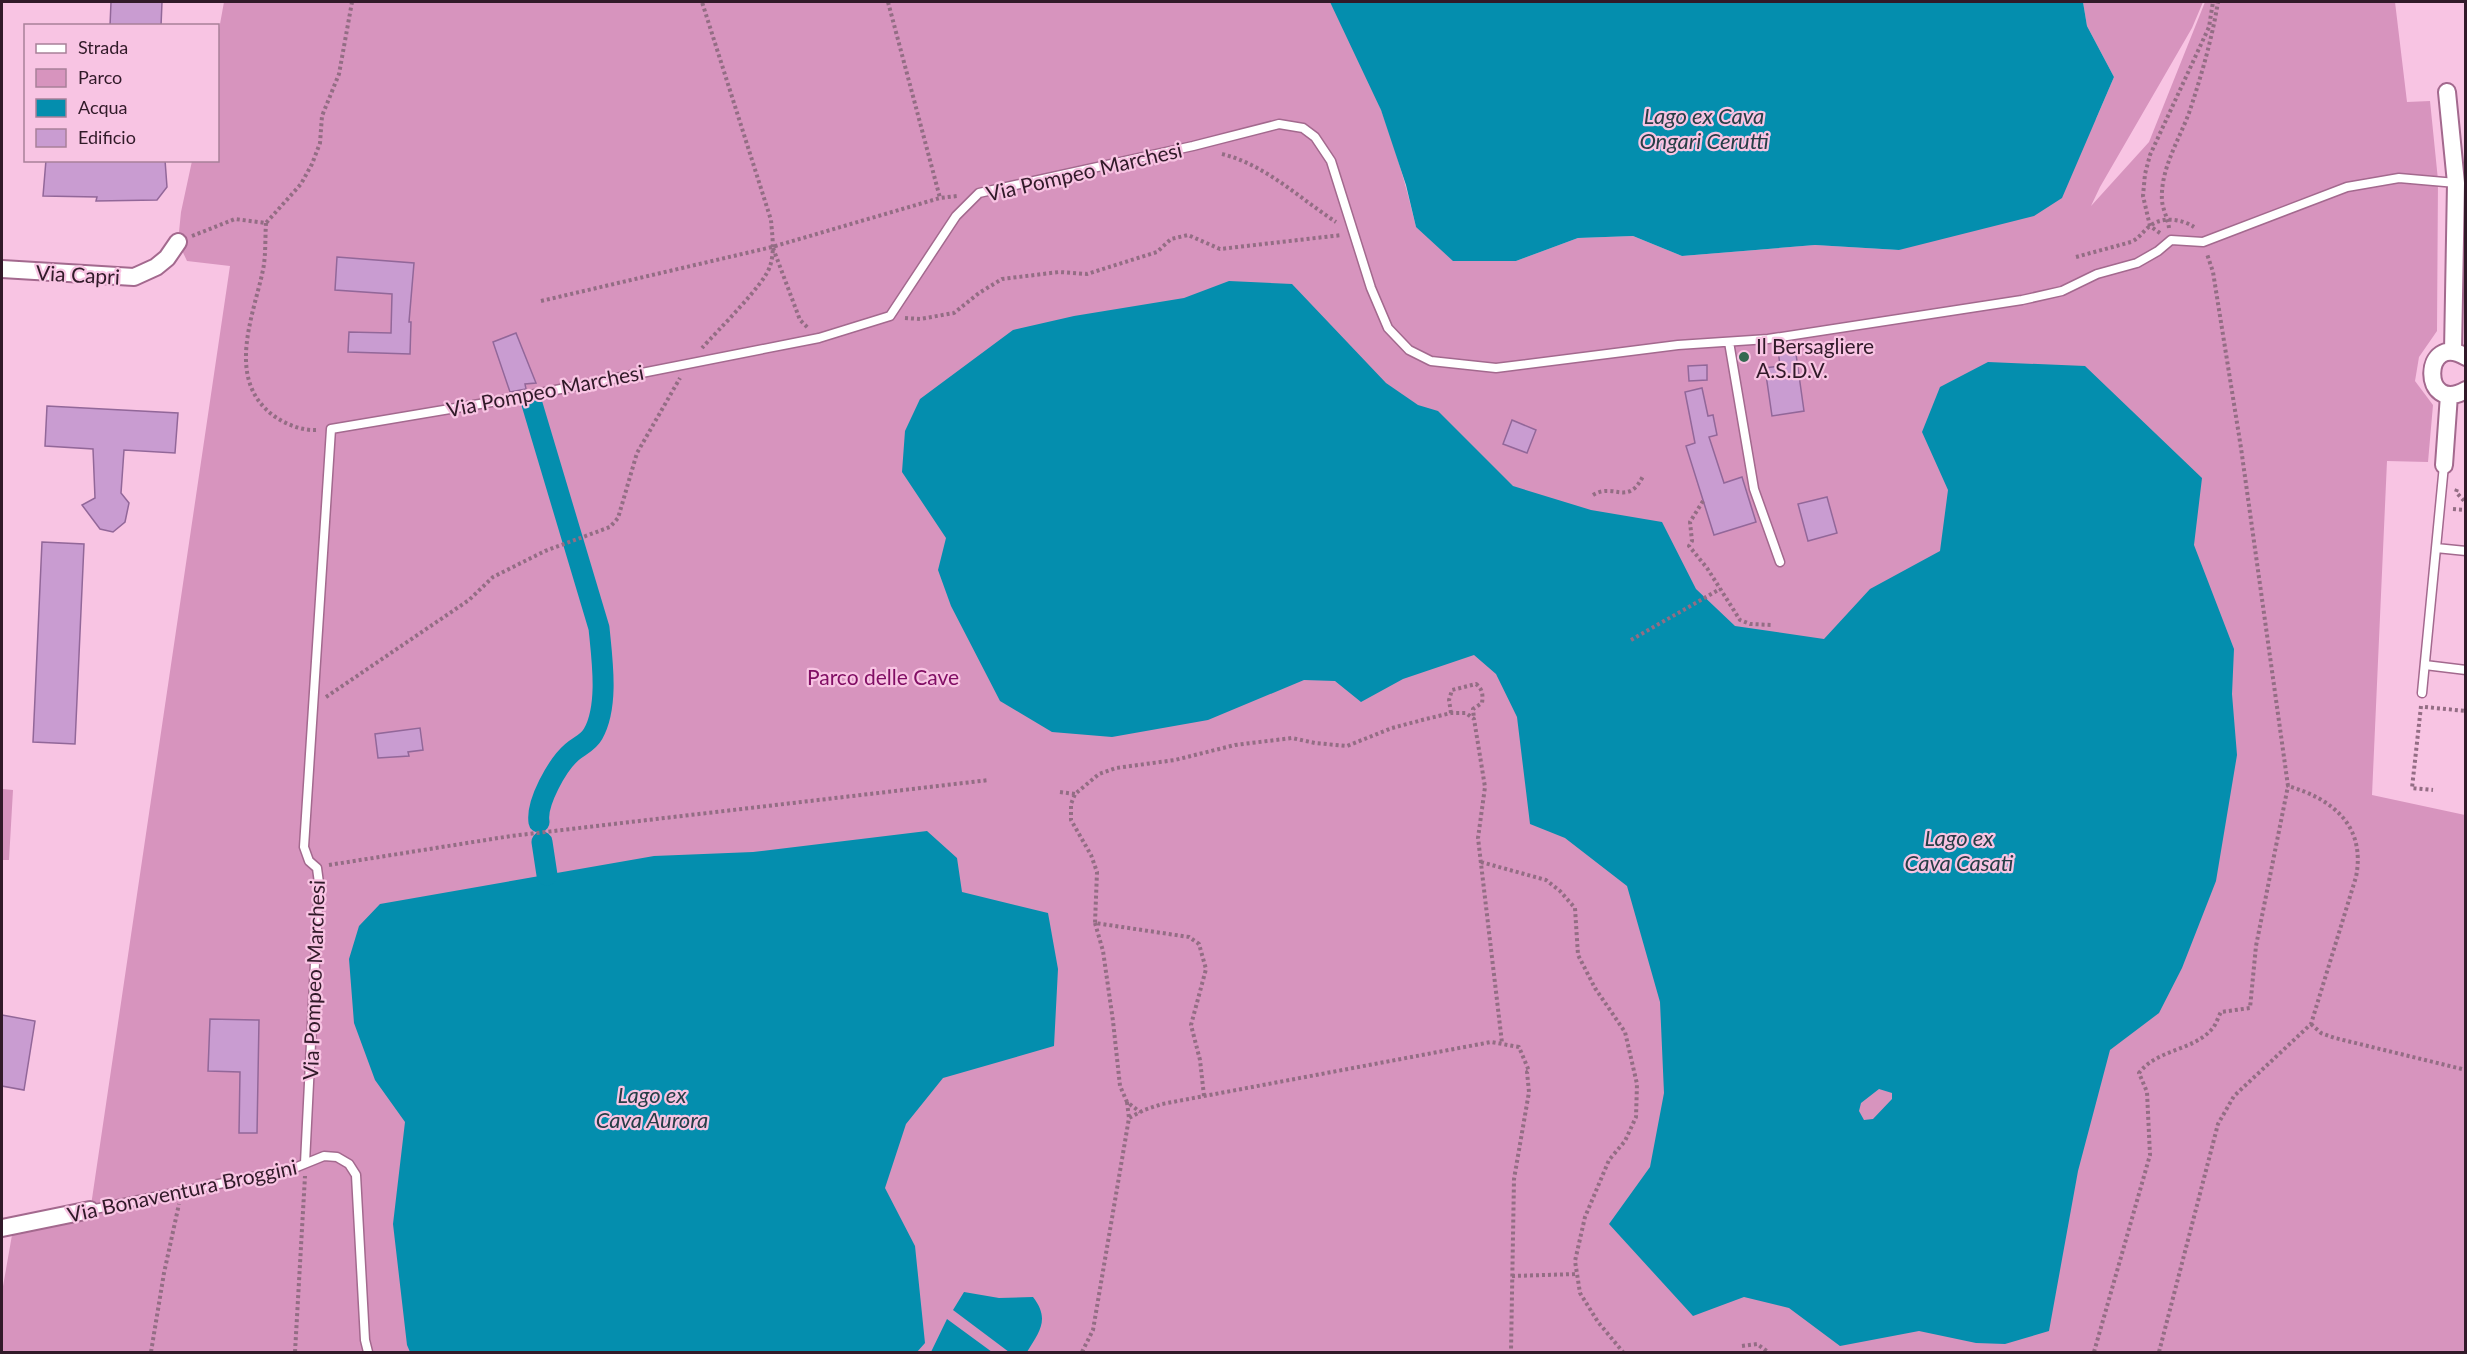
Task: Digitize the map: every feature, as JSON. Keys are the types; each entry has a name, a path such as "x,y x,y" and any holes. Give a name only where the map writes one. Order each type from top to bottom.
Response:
{"street":[{"path":"2447,92 2456,183 2459,355 2447,353 2436,359 2431,371 2433,384 2437,389 2449,395 2466,390"},
{"name":"Via Capri","path":"2,269 134,277 156,267 167,258 178,242"},
{"path":"2444,465 2449,395"},
{"name":"Via Bonaventura Broggini","path":"2,1228 90,1210"}],"lane":[{"name":"Via Pompeo Marchesi","path":"305,1163 319,883 316,867 309,861 304,847 331,429 515,398 690,361 819,338 890,316 956,216 979,194 1193,146 1279,124 1303,128 1315,137 1328,156 1371,288 1385,323 1409,350 1431,361 1496,368 1678,345 1768,339 2022,300 2062,291 2097,274 2147,258 2171,240"},
{"path":"2171,240 2203,242 2347,187 2399,178 2456,183"},
{"path":"1728,342 1754,489 1780,562"},
{"path":"2422,693 2444,465"},
{"path":"2436,548 2466,551"},
{"path":"2425,665 2466,670"},
{"name":"Via Bonaventura Broggini","path":"90,1210 292,1169 324,1156 337,1157 349,1164 356,1175 364,1340 368,1353"}],"path":[{"path":"314,430 307,430 277,418 261,406 249,382 246,361 248,329 264,267 266,223 301,184 312,164 320,143 322,116 339,74 352,2"},
{"path":"313,706 469,600 494,577 567,542 610,527 618,518 637,453 690,361 756,287 770,267 771,220 702,2"},
{"path":"888,2 940,198"},
{"path":"2171,240 2150,226 2143,196 2150,155 2209,27 2213,2"},
{"path":"2076,257 2131,242 2138,239 2150,226 2161,220 2168,220 2162,202 2164,176 2188,114 2213,32 2218,2"},
{"path":"1193,146 1237,157 1262,170 1354,234"},
{"path":"541,301 772,247 940,198 979,194"},
{"path":"178,242 235,219 266,223"},
{"path":"890,316 920,319 954,313 979,293 1002,279 1059,272 1087,274 1157,252 1171,239 1188,235 1220,249 1354,234"},
{"path":"2094,1353 2150,1155 2147,1092 2139,1073 2142,1068 2166,1053 2193,1043 2212,1029 2221,1012 2250,1008 2256,946 2288,786 2237,424 2213,272 2203,242"},
{"path":"772,247 800,320 819,338"},
{"path":"1593,495 1599,491 1630,492 1643,476"},
{"path":"2457,483 2456,492 2466,503"},
{"path":"1704,501 1690,522 1692,541 1689,546 1740,620 1750,624 1773,625"},
{"path":"1631,640 1720,589"},
{"path":"1451,713 1449,700 1452,690 1476,684 1480,686 1483,695 1482,703 1473,709 1485,787 1478,838 1502,1043"},
{"path":"2422,693 2412,789 2433,790"},
{"path":"2421,706 2466,711"},
{"path":"1082,1353 1093,1330 1129,1118 1120,1086 1103,951 1095,923 1097,872 1091,855 1071,820 1071,804 1075,794 1099,774 1116,768 1175,760 1234,745 1292,738 1347,746 1392,728 1451,713 1466,713 1474,719"},
{"path":"316,867 511,836 989,780"},
{"path":"2159,1353 2218,1124 2234,1096 2311,1024 2356,877 2359,853 2355,839 2338,811 2322,799 2288,786"},
{"path":"1060,792 1075,794"},
{"path":"1481,862 1546,880 1560,891 1575,908 1578,955 1595,988 1625,1032 1637,1084 1636,1117 1625,1141 1609,1160 1585,1218 1575,1261 1580,1293 1605,1332 1623,1353"},
{"path":"1095,923 1189,937 1199,944 1206,969 1191,1025 1200,1060 1204,1096"},
{"path":"2311,1024 2321,1033 2335,1038 2466,1070"},
{"path":"1129,1118 1153,1106 1485,1042 1519,1047 1529,1071 1527,1072 1529,1092 1514,1179 1511,1353"},
{"path":"1126,1102 1140,1112"},
{"path":"295,1353 305,1163"},
{"path":"151,1353 164,1273 181,1192"},
{"path":"1512,1276 1577,1274"},
{"path":"1742,1346 1757,1344 1768,1353"}],"green space":[{"name":"Parco delle Cave","path":"224,2 1330,2 1358,55 1382,111 1401,169 1416,227 1516,261 1578,238 1633,236 1682,256 1815,245 1899,250 2096,119 2114,77 2087,26 2083,2 2203,2 2192,28 2091,206 2149,142 2205,2 2395,2 2407,102 2430,101 2438,180 2437,331 2419,357 2415,381 2433,405 2428,462 2387,461 2372,795 2465,815 2465,1352 2,1352 2,1292 12,1235 89,1219 230,266 187,261 178,242 181,212 192,162 219,162 219,30"},
{"path":"2,789 13,790 9,860 2,860"}],"water":[{"name":"Lago ex Cava Ongari Cerutti","path":"1330,2 2083,2 2087,26 2114,77 2062,198 2034,216 1899,250 1815,245 1682,256 1633,236 1578,238 1516,261 1453,261 1416,227 1406,185 1381,110"},
{"name":"Lago ex Cava Casati","path":"1229,281 1292,284 1386,383 1418,405 1438,411 1513,486 1591,510 1662,522 1696,589 1735,626 1824,639 1870,589 1940,551 1948,490 1922,432 1940,387 1988,362 2085,366 2202,478 2194,545 2234,649 2232,694 2237,755 2216,881 2182,968 2159,1013 2110,1050 2078,1171 2049,1331 2005,1344 1976,1343 1919,1331 1840,1346 1789,1308 1744,1297 1693,1316 1609,1224 1650,1167 1664,1093 1660,1002 1627,886 1565,838 1530,824 1517,717 1496,674 1474,655 1403,679 1361,702 1335,681 1304,680 1208,720 1112,737 1052,732 1000,701 951,606 938,570 946,538 902,472 905,431 920,399 1013,330 1074,316 1184,298","holes":["1879,1089 1892,1093 1892,1099 1873,1119 1864,1120 1859,1111 1861,1103"]},
{"name":"Lago ex Cava Aurora","path":"927,831 957,858 962,892 1048,913 1058,969 1054,1046 943,1078 906,1124 885,1188 915,1246 925,1343 917,1352 410,1352 407,1345 393,1224 405,1122 375,1080 354,1023 349,959 359,926 380,904 654,856 753,852"},
{"path":"964,1292 999,1298 1033,1297 1042,1319 1039,1331 1027,1352 1009,1352 953,1310"},
{"path":"947,1319 992,1352 931,1352"}],"building":[{"path":"111,2 162,2 161,24 110,24"},
{"path":"46,162 165,162 167,187 157,200 96,201 97,197 43,196"},
{"path":"337,257 414,263 409,322 411,322 410,354 348,352 349,332 391,333 392,294 335,290"},
{"path":"516,333 536,383 525,384 526,389 510,392 493,342"},
{"path":"1795,347 1804,411 1772,416 1765,368 1780,366 1778,349"},
{"path":"1707,365 1707,380 1689,381 1688,366"},
{"path":"1702,388 1708,416 1713,415 1717,435 1709,437 1724,483 1742,477 1756,522 1714,535 1686,446 1695,443 1685,392"},
{"path":"47,406 178,413 175,453 124,450 121,493 129,503 125,522 113,532 100,529 82,505 95,498 93,449 45,446"},
{"path":"1512,420 1536,430 1527,453 1503,444"},
{"path":"1827,497 1837,533 1808,541 1798,504"},
{"path":"42,542 84,544 75,744 33,742"},
{"path":"420,728 423,750 408,752 409,756 378,758 375,734"},
{"path":"2,1015 35,1021 24,1090 2,1086"},
{"path":"210,1019 259,1020 257,1133 239,1133 240,1072 208,1071"}],"waterway":[{"path":"532,404 599,628 603,682 601,710 593,734 589,740 566,758 554,775 544,795 539,822"},
{"path":"542,842 547,875"}],"place":[{"name":"Il Bersagliere A.S.D.V.","path":"1744,357"}]}
